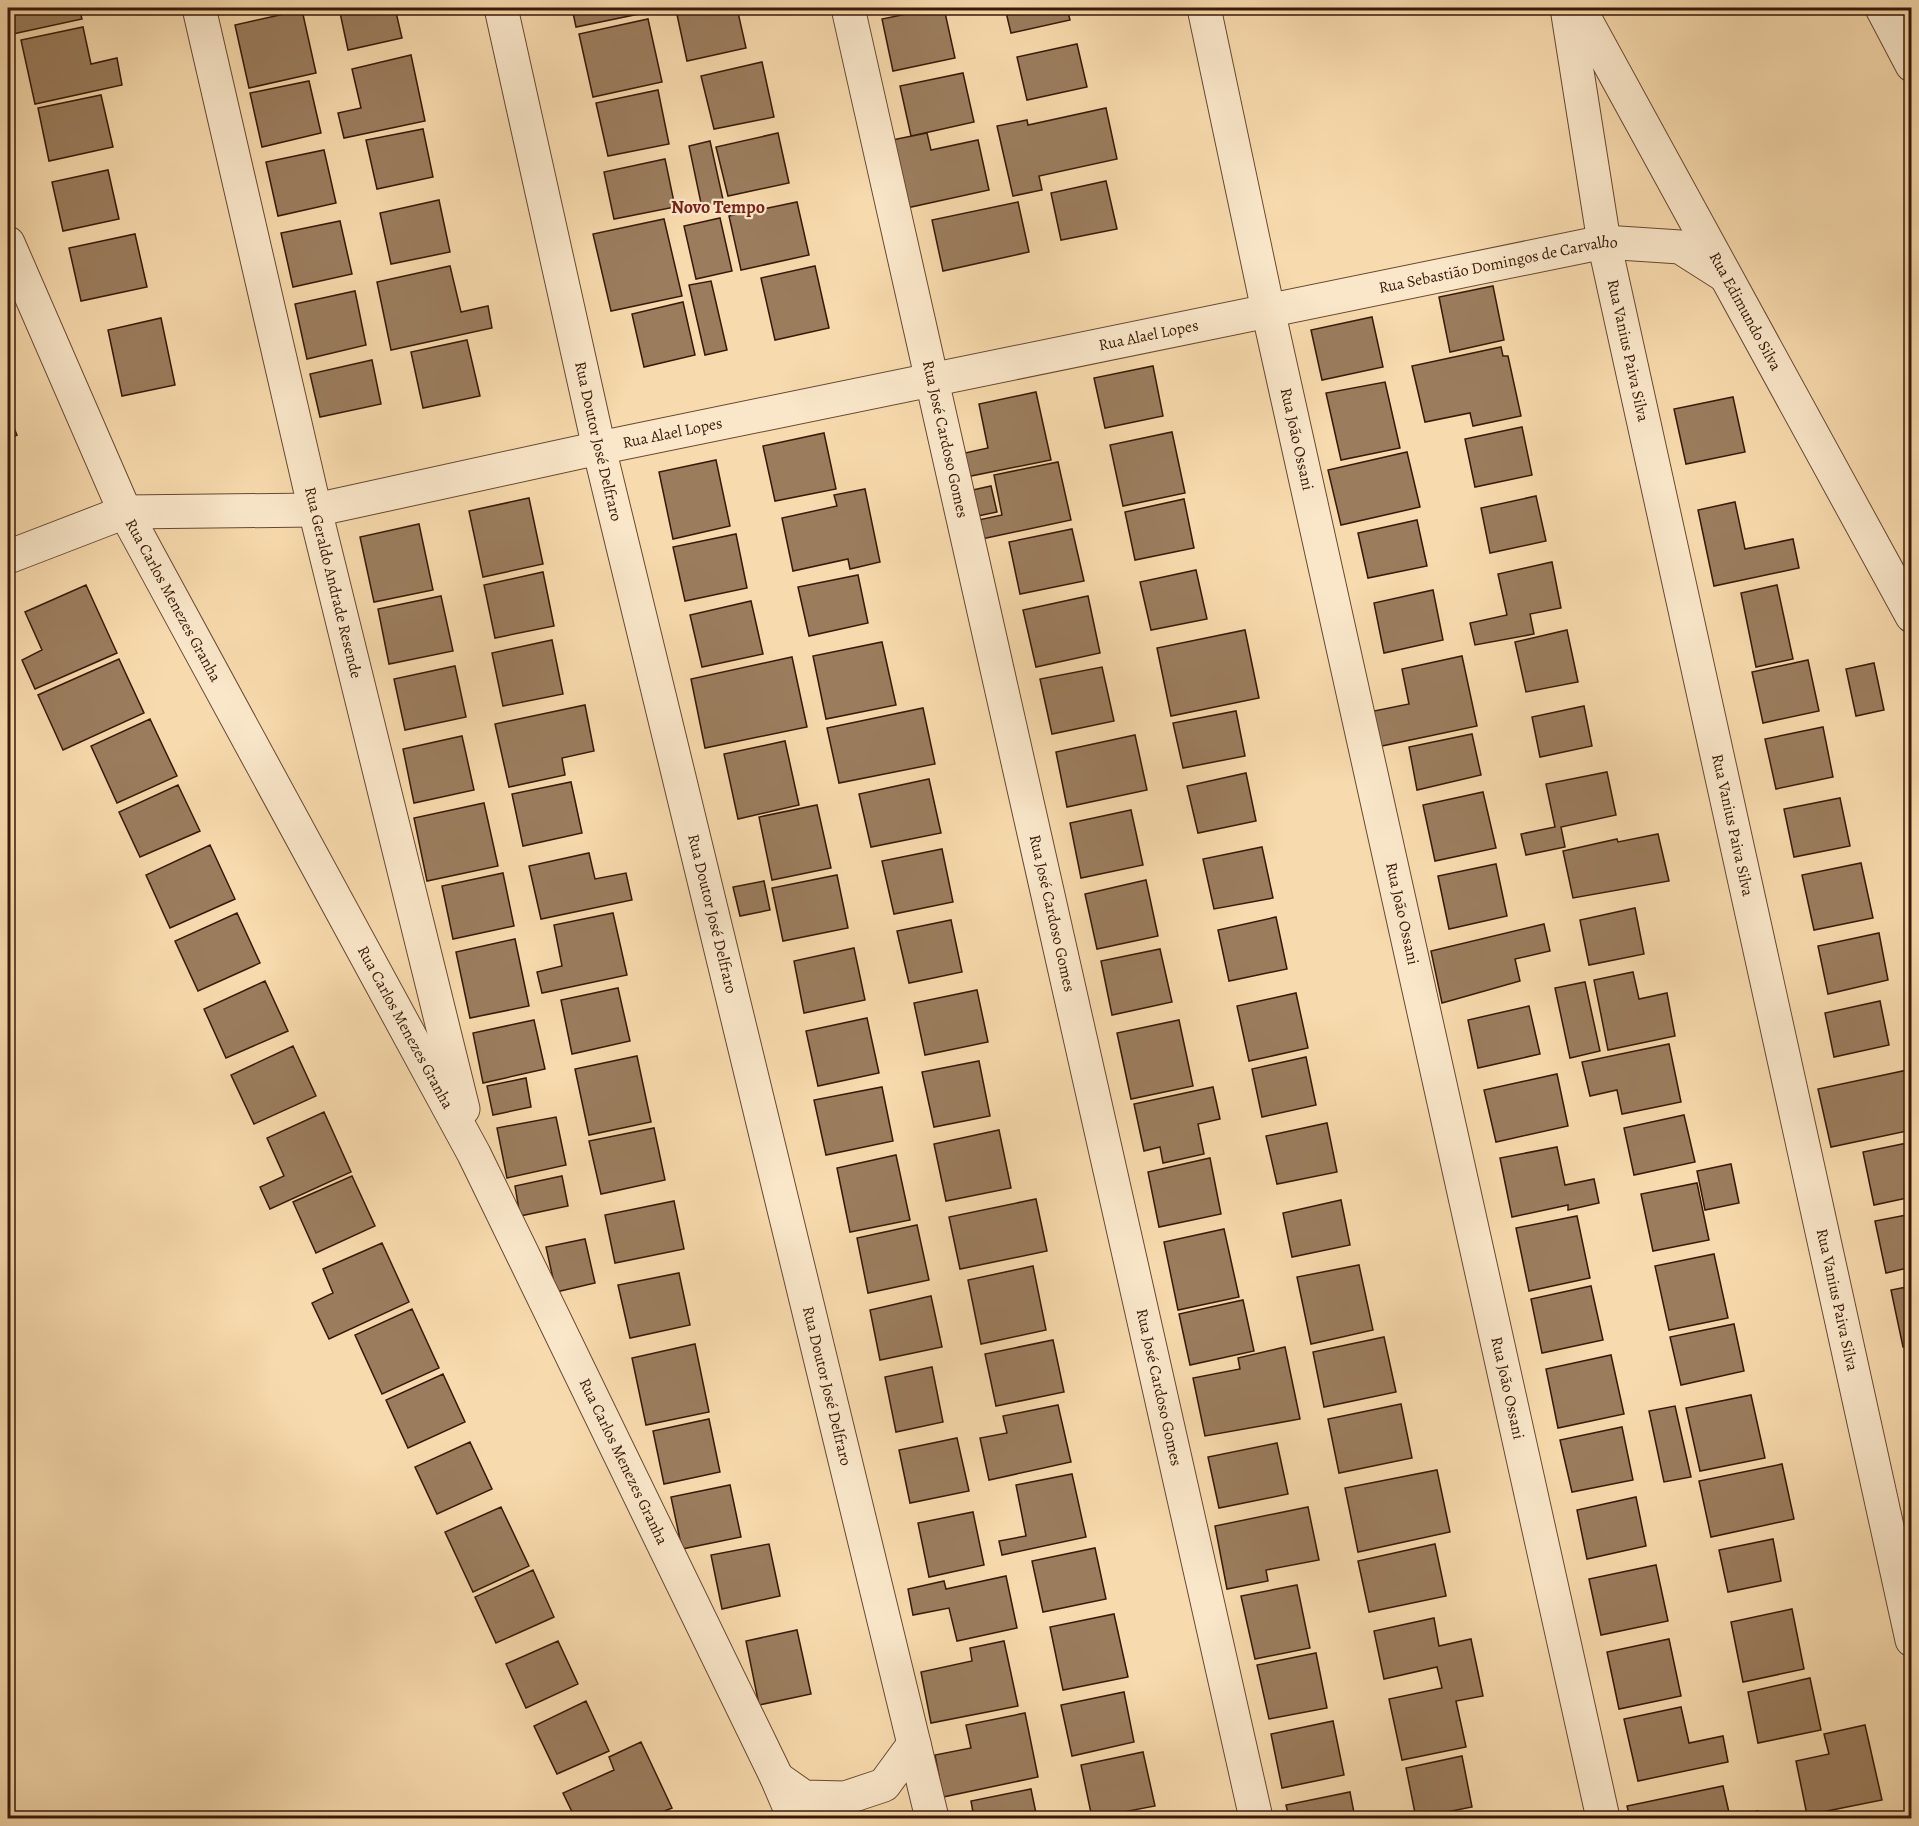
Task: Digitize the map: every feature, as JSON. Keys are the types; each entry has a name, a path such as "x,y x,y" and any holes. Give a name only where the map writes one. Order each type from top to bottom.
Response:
{"street":[{"name":"Rua Geraldo Andrade Resende","path":"199,8 315,510 474,1154"},
{"name":"Rua Doutor José Delfraro","path":"501,8 598,448 932,1818"},
{"name":"Rua José Cardoso Gomes","path":"848,8 1256,1818"},
{"name":"Rua João Ossani","path":"1204,8 1268,310 1604,1818"},
{"name":"Rua Vanius Paiva Silva","path":"1567,8 1604,242 1911,1640"},
{"name":"Rua Edimundo Silva","path":"1579,8 1911,616"},
{"path":"1882,8 1911,65"},
{"name":"Rua Sebastião Domingos de Carvalho","path":"1268,310 1604,242 1680,247 1724,275"},
{"name":"Rua Carlos Menezes Granha","path":"8,243 125,512 474,1154 777,1778 794,1818"},
{"name":"Rua Alael Lopes","path":"8,557 125,512 315,510 598,448 1268,310"},
{"path":"777,1778 804,1797 845,1798 884,1785 914,1744"}],"building":[{"path":"17,8 79,8 82,19 8,35 8,13 18,10"},
{"path":"339,8 395,8 402,38 348,50"},
{"path":"572,8 668,8 576,27"},
{"path":"737,8 746,48 687,61 676,10"},
{"path":"944,8 955,58 893,71 882,19"},
{"path":"1005,8 1067,8 1070,20 1011,33"},
{"path":"302,10 316,73 249,88 235,25"},
{"path":"648,19 662,82 593,97 579,34"},
{"path":"83,27 91,64 117,58 122,85 35,104 21,40"},
{"path":"1077,44 1087,87 1027,100 1017,57"},
{"path":"411,55 425,121 344,138 338,113 361,108 352,69"},
{"path":"762,62 774,117 714,129 701,76"},
{"path":"963,73 974,122 911,136 900,86"},
{"path":"309,81 321,133 262,147 250,93"},
{"path":"658,90 669,144 608,156 596,103"},
{"path":"101,95 113,147 49,161 38,108"},
{"path":"1106,108 1117,159 1039,176 1042,190 1013,196 997,126 1027,120 1028,125"},
{"path":"423,129 433,177 377,189 366,140"},
{"path":"778,133 789,183 728,196 716,147"},
{"path":"927,133 931,150 978,140 989,190 902,209 887,141"},
{"path":"710,141 724,204 702,208 689,146"},
{"path":"324,150 336,203 278,216 266,162"},
{"path":"665,159 675,207 614,219 604,172"},
{"path":"108,170 119,219 63,231 52,182"},
{"path":"1106,181 1117,229 1061,240 1051,193"},
{"path":"439,200 450,252 391,264 380,213"},
{"path":"797,202 809,255 741,270 729,216"},
{"path":"1018,202 1029,252 943,271 932,220"},
{"path":"720,218 732,271 696,279 684,226"},
{"path":"664,219 682,296 611,311 593,234"},
{"path":"340,221 352,274 293,287 281,233"},
{"path":"135,234 147,287 81,301 69,248"},
{"path":"450,266 461,312 488,306 492,328 391,350 377,282"},
{"path":"815,266 829,328 775,340 761,278"},
{"path":"711,281 727,350 705,355 689,285"},
{"path":"1493,286 1504,340 1450,352 1439,297"},
{"path":"355,291 366,345 307,359 295,304"},
{"path":"683,302 695,355 644,367 632,314"},
{"path":"1372,317 1383,367 1322,380 1311,330"},
{"path":"161,318 175,385 122,396 108,330"},
{"path":"467,340 480,396 423,408 411,352"},
{"path":"1501,347 1503,356 1508,356 1521,416 1473,426 1470,413 1425,422 1412,366"},
{"path":"372,360 381,404 320,417 310,374"},
{"path":"1153,366 1163,416 1105,428 1094,378"},
{"path":"1385,382 1400,448 1341,460 1326,393"},
{"path":"1036,392 1051,460 961,478 956,455 988,448 979,404"},
{"path":"1733,397 1745,452 1686,464 1674,409"},
{"path":"8,414 17,435 8,439"},
{"path":"1522,427 1532,475 1475,487 1465,439"},
{"path":"1172,432 1185,493 1123,506 1110,445"},
{"path":"824,433 836,489 775,501 763,446"},
{"path":"1407,452 1420,507 1341,525 1328,470"},
{"path":"716,460 730,526 673,539 659,472"},
{"path":"1058,462 1071,520 972,541 969,522 1002,515 994,475"},
{"path":"991,486 997,512 973,517 968,491"},
{"path":"865,489 880,562 850,569 848,559 793,571 782,518 837,506 834,495"},
{"path":"1536,496 1546,541 1490,553 1481,508"},
{"path":"529,498 543,564 483,577 469,511"},
{"path":"1184,499 1194,548 1135,560 1125,512"},
{"path":"1735,502 1745,549 1793,539 1799,568 1714,586 1698,510"},
{"path":"1417,520 1427,566 1368,578 1358,533"},
{"path":"419,524 433,590 374,602 360,537"},
{"path":"1072,529 1084,581 1020,594 1009,542"},
{"path":"736,534 747,588 685,601 673,547"},
{"path":"1552,562 1561,608 1530,614 1534,634 1475,645 1470,623 1507,615 1498,574"},
{"path":"1196,570 1207,619 1151,630 1140,582"},
{"path":"543,572 554,626 495,638 484,585"},
{"path":"858,575 868,623 809,636 798,587"},
{"path":"86,585 117,653 35,689 22,660 42,650 25,612"},
{"path":"1777,585 1793,659 1756,667 1741,593"},
{"path":"1433,590 1443,640 1384,653 1374,603"},
{"path":"441,596 453,651 389,664 378,609"},
{"path":"1088,596 1100,653 1036,667 1023,610"},
{"path":"751,601 763,654 702,667 690,615"},
{"path":"1245,630 1259,698 1171,716 1157,648"},
{"path":"1567,630 1578,682 1526,692 1515,642"},
{"path":"552,640 563,694 503,706 492,653"},
{"path":"882,642 896,705 826,719 813,656"},
{"path":"1462,656 1477,726 1377,747 1369,712 1409,704 1402,669"},
{"path":"792,657 807,727 705,748 691,679"},
{"path":"119,659 144,713 63,750 38,695"},
{"path":"1808,660 1819,711 1763,723 1752,672"},
{"path":"1874,663 1884,710 1856,716 1846,669"},
{"path":"455,666 466,717 405,730 394,679"},
{"path":"1102,667 1114,721 1052,734 1040,679"},
{"path":"585,705 594,751 562,758 565,775 509,787 495,724"},
{"path":"1584,706 1592,746 1540,757 1532,717"},
{"path":"923,708 935,764 839,783 827,728"},
{"path":"1236,711 1245,756 1183,768 1173,723"},
{"path":"150,719 177,776 117,803 91,746"},
{"path":"1823,727 1833,777 1776,789 1765,739"},
{"path":"1472,734 1481,775 1417,790 1409,747"},
{"path":"1135,735 1147,790 1067,807 1056,752"},
{"path":"462,736 474,790 414,803 403,749"},
{"path":"785,741 799,805 738,819 724,754"},
{"path":"1607,772 1616,815 1561,827 1565,847 1526,855 1521,834 1555,827 1546,784"},
{"path":"1246,773 1256,821 1198,833 1187,786"},
{"path":"929,779 941,833 871,847 859,794"},
{"path":"571,782 582,833 523,846 512,794"},
{"path":"178,785 200,831 140,857 119,812"},
{"path":"1483,792 1496,848 1435,861 1423,805"},
{"path":"1840,798 1850,846 1794,857 1784,809"},
{"path":"484,803 498,866 427,881 414,818"},
{"path":"817,805 831,868 772,880 759,817"},
{"path":"1131,810 1143,865 1081,878 1070,823"},
{"path":"1658,834 1669,881 1573,898 1563,851 1617,839 1618,842"},
{"path":"210,845 235,899 170,928 146,875"},
{"path":"1262,847 1273,898 1214,909 1203,859"},
{"path":"942,849 953,902 894,914 882,861"},
{"path":"589,853 595,879 626,873 632,900 541,919 529,866"},
{"path":"1861,863 1873,918 1814,930 1802,875"},
{"path":"1496,864 1507,916 1449,929 1438,876"},
{"path":"503,873 514,926 453,939 442,886"},
{"path":"837,875 848,928 783,941 772,888"},
{"path":"1146,880 1158,936 1097,949 1085,894"},
{"path":"764,881 770,910 740,916 733,887"},
{"path":"1635,908 1644,954 1589,965 1580,920"},
{"path":"237,913 260,963 198,991 175,941"},
{"path":"613,913 627,975 542,993 537,972 562,966 554,925"},
{"path":"1276,917 1287,969 1229,981 1218,930"},
{"path":"951,920 962,972 909,983 897,931"},
{"path":"1544,924 1550,951 1515,959 1520,981 1442,1003 1431,951"},
{"path":"1879,933 1888,980 1828,994 1818,946"},
{"path":"515,939 529,1006 470,1018 456,952"},
{"path":"854,948 865,1000 804,1013 794,961"},
{"path":"1160,949 1172,1002 1112,1015 1101,961"},
{"path":"1633,972 1639,999 1667,993 1675,1036 1608,1050 1594,980"},
{"path":"265,981 288,1031 226,1058 204,1009"},
{"path":"1585,982 1600,1051 1570,1058 1555,988"},
{"path":"618,988 630,1041 572,1054 561,1000"},
{"path":"977,990 988,1042 925,1055 914,1003"},
{"path":"1296,993 1308,1048 1249,1061 1237,1006"},
{"path":"1880,1001 1889,1045 1834,1057 1825,1013"},
{"path":"1529,1006 1540,1054 1478,1068 1468,1020"},
{"path":"867,1018 879,1073 818,1086 806,1031"},
{"path":"534,1020 545,1069 483,1083 473,1033"},
{"path":"1179,1020 1193,1086 1131,1099 1117,1033"},
{"path":"1669,1044 1681,1102 1622,1114 1617,1090 1590,1096 1582,1062"},
{"path":"293,1046 316,1096 254,1124 231,1075"},
{"path":"637,1056 651,1122 589,1135 575,1069"},
{"path":"1306,1057 1316,1105 1262,1117 1252,1069"},
{"path":"979,1061 990,1116 934,1127 922,1072"},
{"path":"1912,1069 1912,1130 1831,1147 1818,1089"},
{"path":"1557,1074 1568,1126 1496,1142 1484,1090"},
{"path":"526,1078 531,1107 493,1115 487,1086"},
{"path":"882,1087 893,1141 826,1155 814,1100"},
{"path":"1213,1087 1220,1119 1198,1124 1204,1154 1163,1163 1160,1147 1144,1151 1134,1104"},
{"path":"324,1112 351,1172 270,1209 260,1187 284,1176 267,1138"},
{"path":"1684,1115 1695,1162 1634,1175 1624,1128"},
{"path":"556,1117 566,1165 507,1178 497,1128"},
{"path":"1327,1123 1337,1172 1277,1184 1266,1136"},
{"path":"654,1128 665,1180 601,1194 589,1141"},
{"path":"999,1130 1011,1188 946,1201 934,1144"},
{"path":"1912,1142 1912,1197 1874,1205 1863,1152"},
{"path":"1557,1147 1565,1185 1594,1179 1599,1203 1568,1210 1568,1205 1512,1217 1500,1158"},
{"path":"896,1155 910,1220 850,1232 837,1168"},
{"path":"1210,1158 1221,1214 1159,1227 1148,1172"},
{"path":"1731,1164 1739,1203 1705,1210 1697,1171"},
{"path":"352,1176 375,1226 316,1253 293,1202"},
{"path":"562,1176 568,1206 520,1216 515,1186"},
{"path":"1697,1183 1709,1240 1653,1251 1641,1194"},
{"path":"1036,1199 1047,1251 960,1269 949,1217"},
{"path":"1341,1200 1350,1245 1292,1257 1283,1213"},
{"path":"674,1201 684,1249 615,1263 605,1215"},
{"path":"1912,1214 1912,1267 1886,1273 1875,1221"},
{"path":"1577,1216 1590,1278 1529,1291 1516,1228"},
{"path":"917,1225 929,1280 868,1293 857,1238"},
{"path":"1224,1229 1239,1297 1178,1310 1164,1242"},
{"path":"585,1239 595,1283 556,1292 546,1247"},
{"path":"382,1243 409,1302 329,1339 312,1303 333,1293 323,1269"},
{"path":"1714,1254 1728,1318 1669,1330 1655,1266"},
{"path":"1359,1265 1373,1330 1311,1344 1297,1277"},
{"path":"1033,1266 1046,1330 981,1344 968,1280"},
{"path":"679,1273 690,1325 630,1338 618,1285"},
{"path":"1591,1286 1603,1340 1542,1353 1531,1299"},
{"path":"1912,1286 1912,1346 1903,1347 1891,1290"},
{"path":"931,1296 942,1347 880,1360 870,1310"},
{"path":"1243,1300 1254,1351 1190,1365 1179,1314"},
{"path":"412,1309 439,1368 382,1394 355,1335"},
{"path":"1734,1324 1744,1371 1681,1385 1670,1337"},
{"path":"1384,1337 1396,1392 1324,1407 1313,1352"},
{"path":"1053,1340 1064,1392 996,1406 985,1354"},
{"path":"695,1344 709,1412 646,1425 632,1358"},
{"path":"1285,1347 1300,1419 1205,1436 1193,1378 1240,1369 1238,1358"},
{"path":"1611,1355 1624,1414 1558,1428 1546,1369"},
{"path":"932,1367 943,1422 896,1432 885,1377"},
{"path":"443,1374 465,1422 408,1448 386,1400"},
{"path":"1751,1395 1765,1458 1700,1471 1686,1408"},
{"path":"1401,1404 1412,1458 1339,1473 1328,1419"},
{"path":"1058,1405 1071,1462 989,1480 980,1438 1007,1433 1003,1416"},
{"path":"1675,1406 1691,1477 1664,1482 1649,1411"},
{"path":"709,1419 720,1472 664,1484 653,1431"},
{"path":"1622,1427 1633,1480 1572,1492 1560,1440"},
{"path":"957,1438 969,1491 910,1503 899,1450"},
{"path":"470,1442 492,1489 437,1514 415,1467"},
{"path":"1277,1443 1288,1494 1219,1508 1208,1457"},
{"path":"1782,1464 1794,1519 1711,1537 1699,1481"},
{"path":"1437,1470 1450,1532 1358,1552 1345,1488"},
{"path":"1072,1474 1086,1537 1002,1555 999,1541 1026,1536 1016,1485"},
{"path":"730,1485 741,1537 682,1549 671,1497"},
{"path":"1636,1497 1646,1546 1587,1559 1577,1510"},
{"path":"501,1507 529,1566 473,1592 445,1532"},
{"path":"1308,1507 1319,1560 1266,1570 1268,1581 1227,1589 1215,1526"},
{"path":"973,1512 984,1565 929,1577 918,1523"},
{"path":"1773,1539 1781,1581 1728,1592 1719,1550"},
{"path":"769,1544 780,1596 722,1609 711,1555"},
{"path":"1435,1544 1446,1596 1369,1612 1358,1561"},
{"path":"1095,1548 1106,1599 1043,1612 1032,1561"},
{"path":"1656,1565 1668,1621 1601,1635 1589,1579"},
{"path":"533,1570 554,1617 496,1643 475,1597"},
{"path":"1006,1576 1017,1628 957,1641 949,1608 913,1615 908,1589 944,1581 946,1589"},
{"path":"1297,1585 1310,1648 1255,1659 1241,1596"},
{"path":"1792,1609 1804,1669 1743,1682 1731,1622"},
{"path":"1114,1614 1128,1677 1063,1690 1050,1627"},
{"path":"1434,1618 1439,1646 1471,1639 1483,1696 1456,1701 1466,1747 1402,1760 1389,1699 1442,1688 1437,1667 1384,1679 1374,1631"},
{"path":"797,1630 811,1694 759,1705 746,1641"},
{"path":"1669,1639 1681,1696 1619,1709 1607,1652"},
{"path":"558,1641 578,1684 526,1708 506,1664"},
{"path":"1004,1641 1018,1706 931,1723 921,1672 972,1661 970,1648"},
{"path":"1316,1653 1327,1708 1269,1719 1257,1665"},
{"path":"1810,1678 1821,1730 1758,1743 1748,1692"},
{"path":"1124,1692 1134,1742 1072,1756 1061,1705"},
{"path":"586,1701 609,1751 557,1774 534,1726"},
{"path":"1681,1707 1689,1743 1723,1736 1728,1762 1638,1781 1624,1719"},
{"path":"1025,1713 1038,1777 943,1797 935,1755 971,1748 966,1725"},
{"path":"1333,1721 1344,1775 1282,1788 1271,1734"},
{"path":"1865,1725 1882,1800 1807,1815 1796,1761 1829,1754 1824,1734"},
{"path":"641,1742 672,1808 647,1818 575,1818 563,1793 614,1770 609,1757"},
{"path":"1143,1752 1155,1806 1092,1818 1081,1765"},
{"path":"1462,1756 1472,1807 1416,1818 1406,1768"},
{"path":"1723,1786 1730,1817 1758,1811 1760,1818 1630,1818 1627,1806"},
{"path":"1031,1789 1037,1818 974,1818 971,1801"},
{"path":"1350,1792 1355,1818 1289,1818 1286,1805"}],"district":[{"name":"Novo Tempo","path":"718,207"}]}
